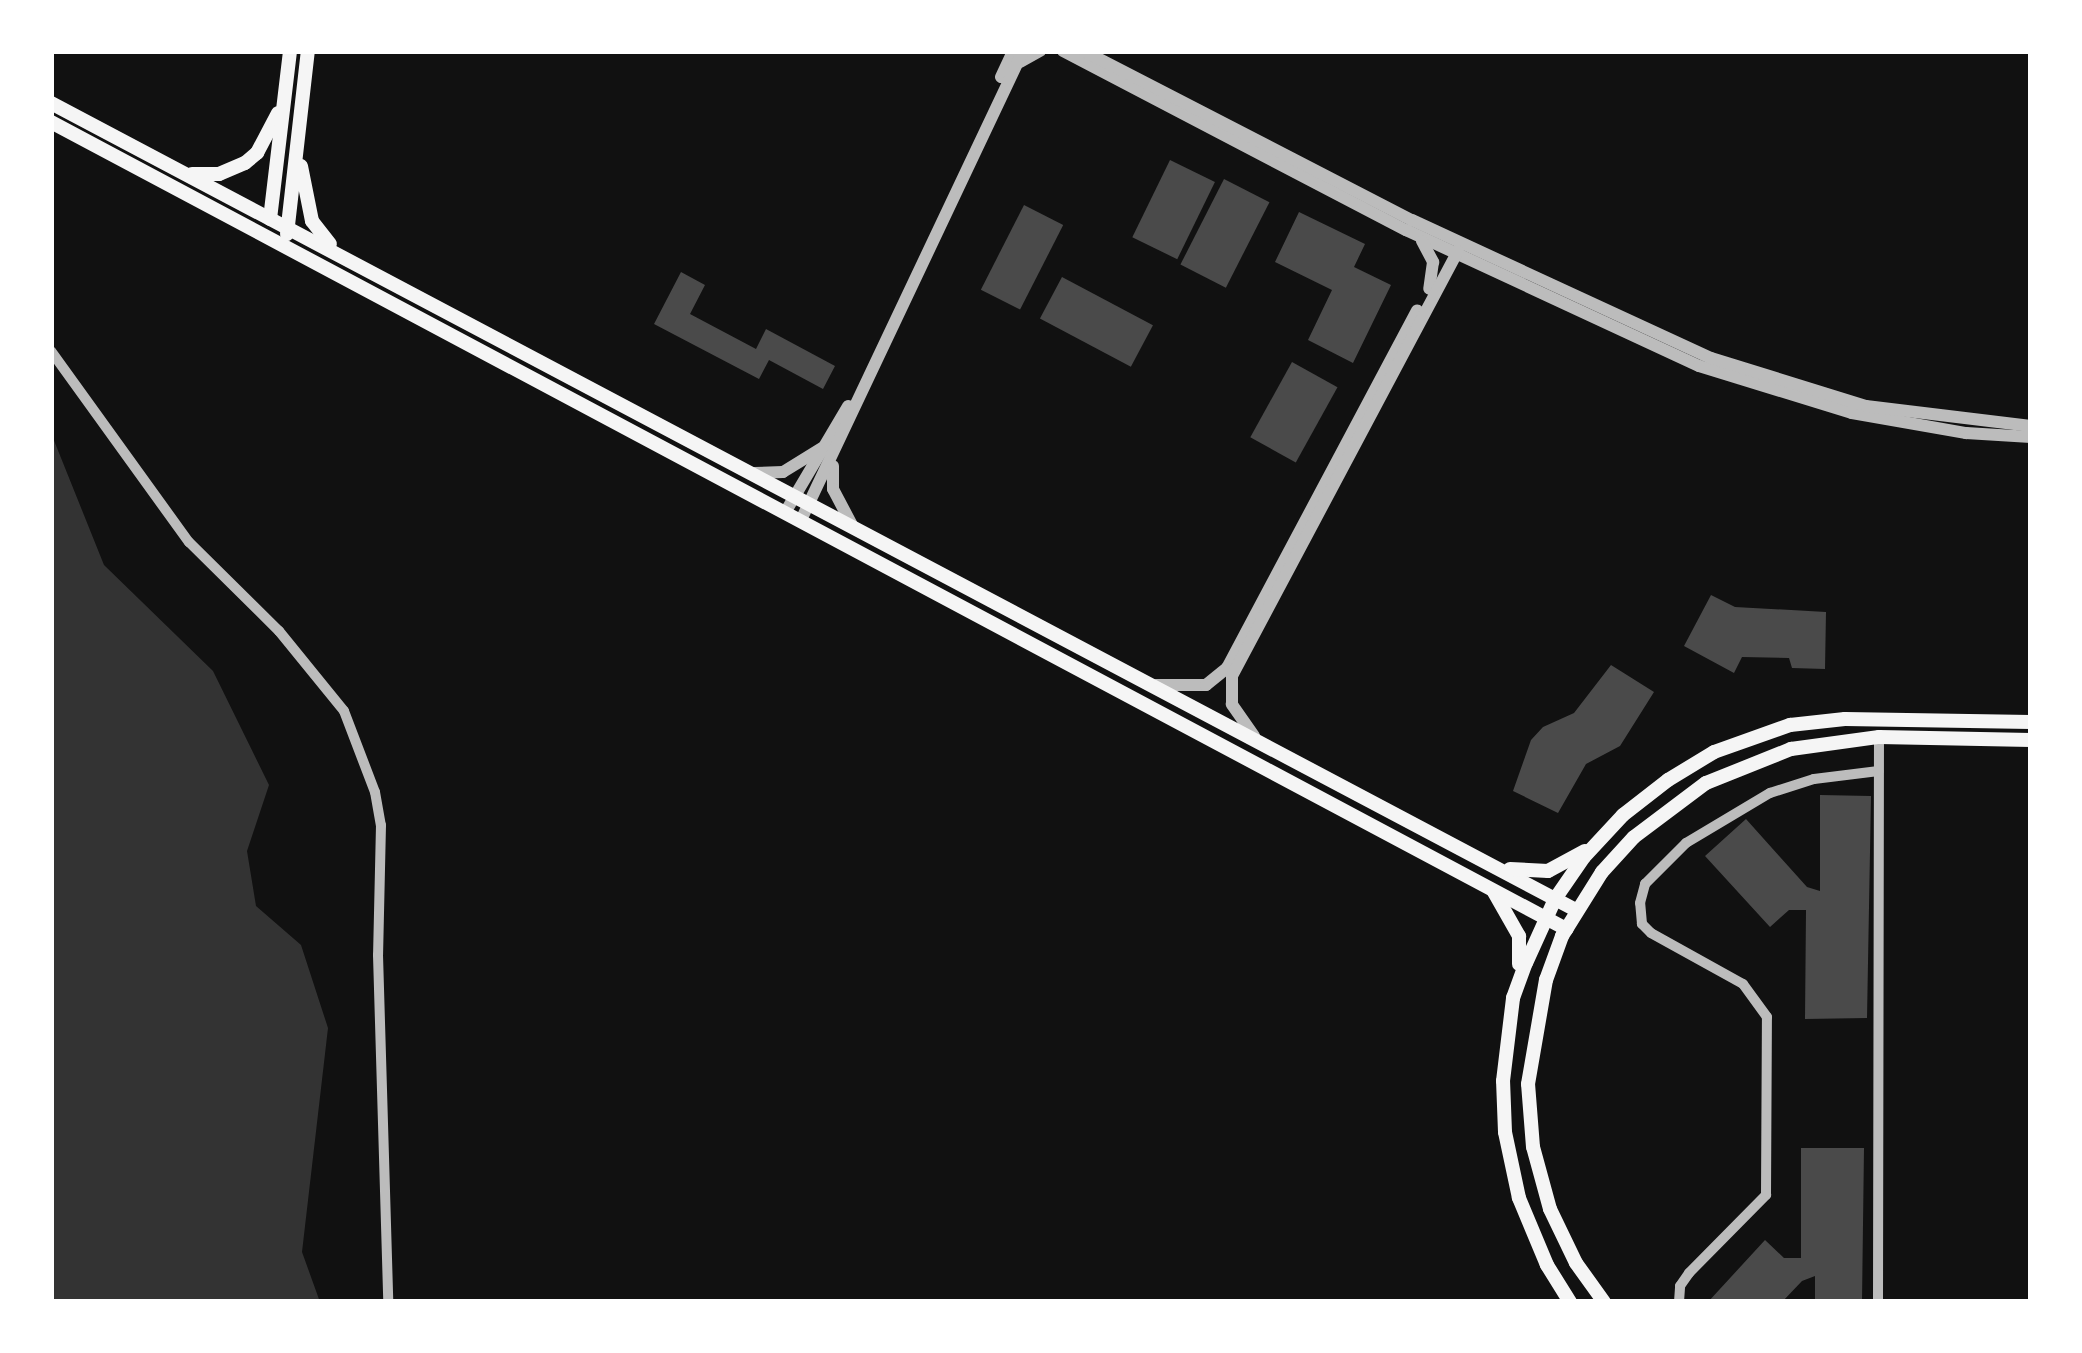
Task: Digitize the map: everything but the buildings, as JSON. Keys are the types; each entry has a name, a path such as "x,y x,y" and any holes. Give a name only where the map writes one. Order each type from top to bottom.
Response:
{"main road":[{"path":"268,235 290,51"},
{"path":"286,245 308,51"},
{"path":"181,171 219,174 245,163 268,136 285,90"},
{"path":"51,103 746,470 802,518 1566,928"},
{"path":"51,122 790,503 810,503 1576,910"},
{"path":"300,125 305,203 321,234 343,255"},
{"path":"1514,998 1546,917 1599,841 1623,814 1714,752 1790,725 1845,719 2031,722"},
{"path":"1604,1302 1576,1263 1550,1209 1533,1147 1528,1084 1534,1030 1576,910 1634,837 1706,783 1791,749 1879,737 2031,740"},
{"path":"1487,862 1518,871 1548,871 1599,841"},
{"path":"1480,881 1506,908 1519,936 1503,1081 1509,1155 1531,1231 1570,1302"}],"street":[{"path":"1009,71 1011,51"},
{"path":"802,518 1009,71 1023,51"},
{"path":"1009,71 1040,51"},
{"path":"1063,51 1406,230 1651,333 1765,377 1866,406 2031,426"},
{"path":"1084,51 1499,273 1660,350 1786,397 1921,427 2031,437"},
{"path":"1406,230 1430,252 1432,292"},
{"path":"1264,744 1236,715 1230,694 1232,676 1455,247"},
{"path":"1153,685 1206,685 1227,668 1432,292 1458,271 1475,267 1499,273"},
{"path":"51,351 189,542 279,631 344,711 376,792 381,825 379,1021 388,1302"},
{"path":"746,470 783,472 832,447"},
{"path":"790,503 832,447"},
{"path":"832,447 833,489 852,526"},
{"path":"1878,1302 1879,737"},
{"path":"1679,1302 1680,1286 1689,1273 1766,1195 1767,1017 1743,984 1642,924 1640,903 1646,884 1703,830 1770,793 1814,779 1879,771"}],"shaded area":[{"path":"51,433 104,565 213,671 269,785 247,851 256,906 301,945 328,1028 302,1252 320,1302 51,1302"}]}
